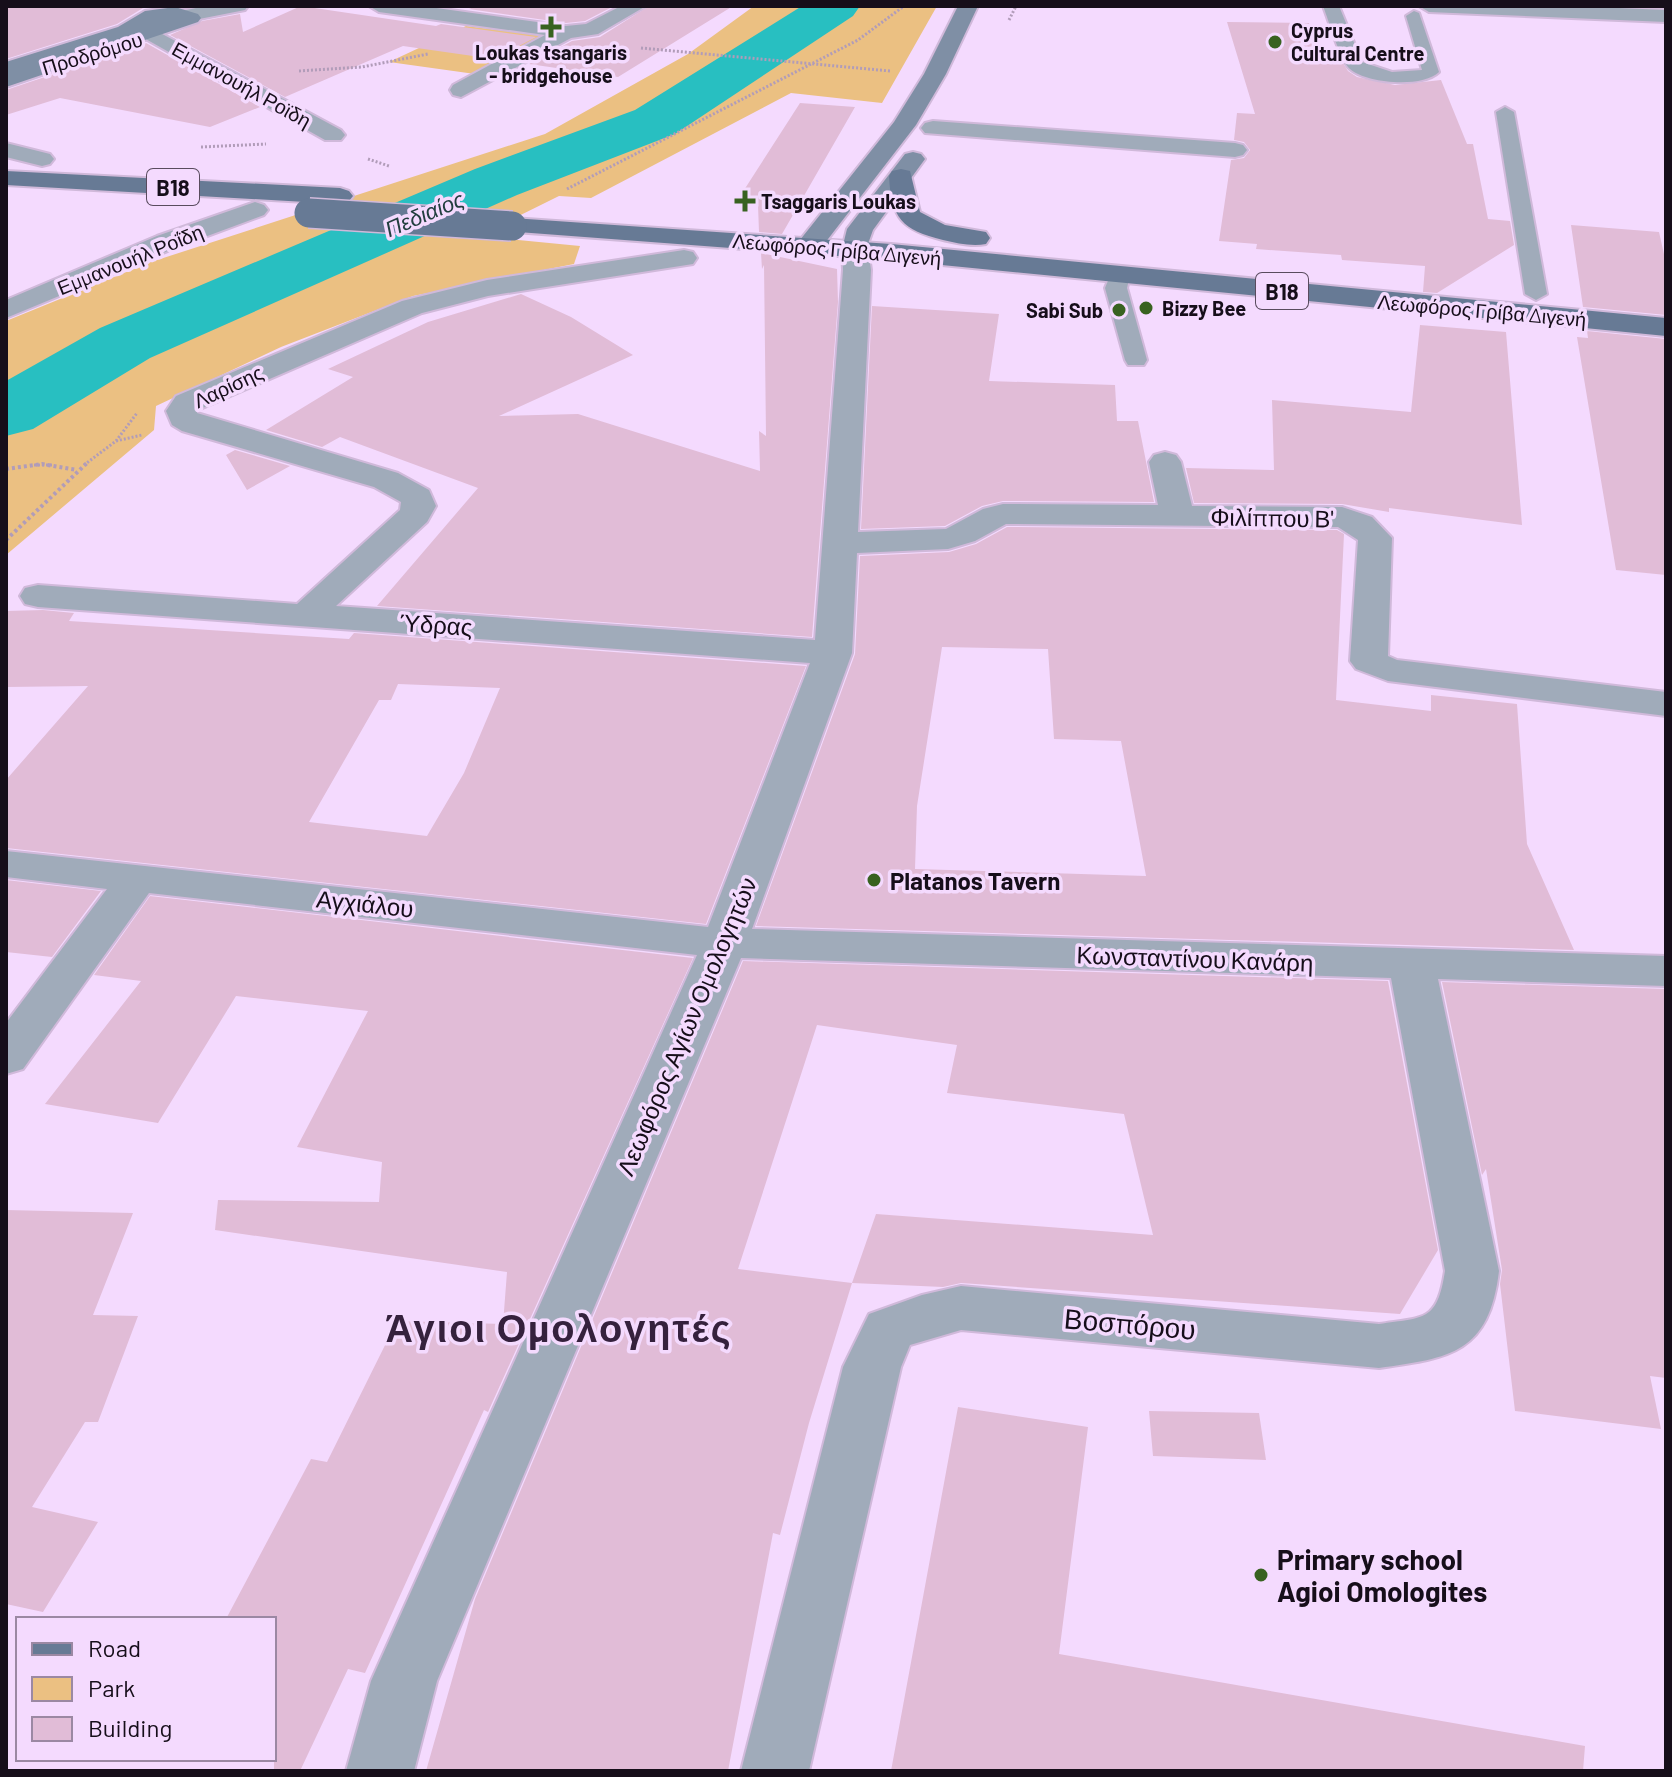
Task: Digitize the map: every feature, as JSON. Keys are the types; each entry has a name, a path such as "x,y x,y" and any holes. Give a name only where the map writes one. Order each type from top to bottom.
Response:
{"main road":[{"path":"858,239 933,128 949,84 968,6"},
{"name":"Προδρόμου","path":"6,80 147,19 183,20"},
{"name":"Προδρόμου","path":"6,69 110,36 147,19"},
{"path":"816,236 904,125 949,84"},
{"path":"901,176 904,205 918,223 935,230 997,242"},
{"name":"Λεωφόρος Γρίβα Διγενή","path":"6,178 534,208 858,239 997,242 1536,294 1666,303"},
{"name":"Λεωφόρος Γρίβα Διγενή","path":"6,196 512,226 816,236"},
{"name":"Λεωφόρος Γρίβα Διγενή","path":"858,239 1119,275 1666,327"}],"street":[{"path":"183,20 238,6"},
{"path":"379,6 566,32 591,30 636,6"},
{"path":"1422,11 1666,16"},
{"name":"Εμμανουήλ Ροϊδη","path":"147,19 333,135"},
{"path":"461,90 566,32"},
{"path":"933,128 1235,150"},
{"path":"6,150 42,159"},
{"name":"Εμμανουήλ Ροΐδη","path":"6,310 166,242 255,210"},
{"name":"Λεωφόρος Αγίων Ομολογητών","path":"380,1771 404,1681 723,943 833,653 843,543 858,239"},
{"name":"Λαρίσης","path":"306,615 415,515 419,506 417,497 386,480 193,424 183,418 181,411 187,403 412,307 487,288 684,258"},
{"path":"1165,462 1177,515"},
{"name":"Φιλίππου Β'","path":"843,543 962,536 980,522 1003,514 1342,517 1360,524 1375,538 1369,661 1388,670 1666,704"},
{"name":"Ύδρας","path":"38,596 833,653"},
{"name":"Αγχιάλου","path":"6,864 723,943"},
{"path":"6,1057 138,878"},
{"name":"Κωνσταντίνου Κανάρη","path":"723,943 1666,971"},
{"name":"Βοσπόρου","path":"775,1771 872,1367 889,1330 922,1317 961,1308 1379,1346 1425,1339 1458,1324 1470,1299 1472,1271 1412,964"}],"lane":[{"path":"1331,6 1355,65 1375,74 1417,76 1431,72 1422,11"},
{"path":"1505,112 1536,294"},
{"path":"1119,275 1116,288 1136,360"}],"path":[{"path":"562,192 680,134 808,65 891,19 904,6"},
{"path":"665,51 808,65 949,84"},
{"path":"293,72 362,67 434,52"},
{"path":"194,151 206,145 321,143 333,135"},
{"path":"6,540 77,470 116,441 193,424"},
{"path":"6,469 38,464 77,470"}],"green space":[{"path":"754,6 937,6 882,103 791,93 591,198 559,196 478,236 580,246 574,264 413,296 281,347 156,406 154,430 6,555 6,321 151,262 545,134 688,54"},
{"path":"466,26 545,36 475,74 389,62"}],"building":[{"path":"6,6 160,6 143,8 117,24 6,59"},
{"path":"301,6 536,37 494,59 403,46 285,97 170,35 202,21 240,14 243,32"},
{"path":"476,6 614,6 585,21 566,23 469,9"},
{"path":"649,6 733,6 618,77 529,64 572,41 600,37"},
{"path":"1227,22 1309,23 1322,55 1338,55 1348,71 1357,77 1395,85 1441,80 1467,144 1473,144 1488,219 1510,221 1514,245 1437,293 1423,292 1425,266 1342,260 1341,255 1256,249 1257,244 1219,241 1231,160 1244,158 1250,150 1244,142 1234,140 1237,113 1255,114"},
{"path":"146,43 260,107 210,127 60,98 6,115 6,90"},
{"path":"800,103 855,107 782,234 759,232 758,205 735,204"},
{"path":"1571,225 1659,232 1666,263 1666,315 1583,307"},
{"path":"761,253 837,269 838,302 812,637 377,606 478,488 340,437 322,447 266,430 353,377 328,369 428,322 521,294 571,317 633,355 499,416 578,414 760,471 759,431 766,436 764,265 762,269"},
{"path":"872,306 999,314 989,381 1115,385 1117,421 1138,421 1154,502 1003,501 982,506 945,526 861,529"},
{"path":"1420,325 1506,332 1522,525 1389,508 1389,512 1342,504 1194,503 1186,468 1274,470 1272,400 1411,412"},
{"path":"1587,331 1666,339 1666,575 1616,570 1577,337 1588,338"},
{"path":"235,450 290,466 247,490 226,455"},
{"path":"1007,527 1337,530 1344,534 1336,700 1431,711 1431,695 1517,704 1527,844 1574,950 756,926 855,654 860,556 949,552 976,544","holes":["942,647 1048,649 1054,739 1121,741 1146,876 915,869 917,806"]},
{"path":"6,611 74,613 69,621 349,639 354,633 806,666 706,924 6,848 6,780 88,686 6,687","holes":["398,684 500,688 464,773 427,836 309,822 379,700 391,700"]},
{"path":"6,880 101,891 52,957 6,952"},
{"path":"150,896 693,958 488,1412 484,1410 365,1673 348,1669 300,1771 274,1771 276,1617 227,1617 311,1459 327,1462 397,1321 503,1324 507,1272 215,1230 218,1200 379,1202 382,1162 297,1147 368,1011 236,996 158,1123 45,1104 141,981 94,975"},
{"path":"743,961 1388,981 1438,1250 1400,1314 961,1283 943,1287 852,1283 809,1423 780,1535 773,1533 728,1771 426,1771 475,1599","holes":["817,1025 957,1045 947,1093 1124,1114 1153,1235 876,1214 852,1283 738,1269"]},
{"path":"1442,982 1666,989 1666,1378 1650,1376 1661,1429 1515,1411 1500,1284 1502,1270 1486,1169 1482,1175"},
{"path":"6,1210 133,1213 93,1315 138,1316 98,1422 85,1422 32,1507 98,1522 43,1612 6,1604"},
{"path":"958,1407 1088,1427 1059,1654 1585,1746 1583,1771 891,1771"},
{"path":"1149,1411 1259,1413 1266,1460 1153,1456"}],"waterway":[{"name":"Πεδιαίος","path":"6,413 125,343 496,182 655,122 836,6"}],"place":[{"name":"Loukas tsangaris - bridgehouse","path":"551,27"},
{"name":"Cyprus Cultural Centre","path":"1275,42"},
{"name":"Tsaggaris Loukas","path":"745,201"},
{"name":"Bizzy Bee","path":"1146,308"},
{"name":"Sabi Sub","path":"1119,310"},
{"name":"Platanos Tavern","path":"874,880"},
{"name":"Primary school Agioi Omologites","path":"1261,1575"}],"district":[{"name":"Άγιοι Ομολογητές","path":"559,1327"}]}
